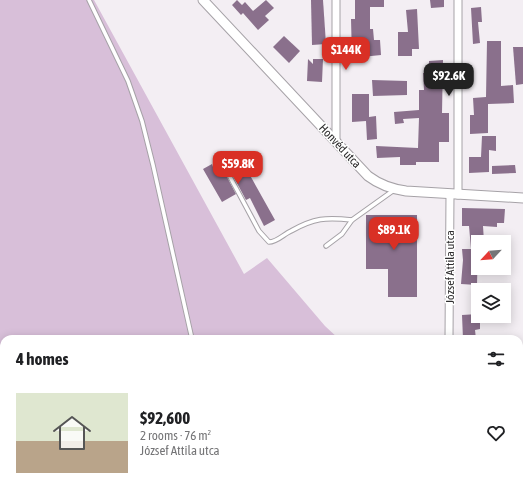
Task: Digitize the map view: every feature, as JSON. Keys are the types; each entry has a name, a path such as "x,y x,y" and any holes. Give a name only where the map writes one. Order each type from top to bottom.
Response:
{"street":[{"name":"Honvéd utca","path":"203,0 368,176 379,184 394,190 523,198"},
{"path":"336,0 336,141"},
{"name":"József Attila utca","path":"449,335 458,0"}],"lane":[{"path":"88,0 128,81 142,121 191,335"},
{"path":"230,175 259,231 269,242 274,242 290,231 316,219 331,217 352,220"},
{"path":"326,246 342,234 352,220 394,190"}],"shaded area":[{"path":"0,0 94,0 244,274 267,258 325,326 335,335 0,335"}],"building":[{"path":"237,0 242,5 245,2 253,11 266,0 274,8 265,16 269,20 258,30 243,13 241,15 232,5"},
{"path":"311,0 323,0 326,44 312,45"},
{"path":"355,0 384,0 384,7 370,7 370,29 373,29 374,40 380,40 381,55 352,58 351,19 355,19"},
{"path":"430,0 444,0 444,7 431,8"},
{"path":"481,7 482,22 478,22 480,43 473,44 471,8"},
{"path":"417,9 419,49 412,49 412,56 398,56 398,32 408,32 406,10"},
{"path":"284,36 300,51 289,63 273,47"},
{"path":"487,41 501,41 501,86 513,85 514,103 488,104 488,133 470,134 470,115 474,115 473,98 486,97"},
{"path":"513,47 523,47 523,84 516,85"},
{"path":"308,59 313,64 313,59 323,59 322,82 307,81"},
{"path":"443,60 442,113 449,113 449,142 439,142 439,162 416,162 416,165 400,165 400,157 377,158 376,146 418,148 419,118 403,119 404,123 395,124 394,112 419,110 419,90 424,90 423,73 429,73 429,61"},
{"path":"372,80 407,81 407,95 373,96"},
{"path":"352,94 369,94 369,117 376,116 377,139 367,140 366,121 352,122"},
{"path":"482,136 496,136 496,151 489,150 489,172 469,173 469,157 481,157"},
{"path":"237,152 275,220 264,226 250,198 246,200 231,172 227,172 226,175 236,194 222,202 203,169 212,164 213,167"},
{"path":"515,165 516,173 492,174 492,166"},
{"path":"462,208 505,209 504,223 497,223 497,227 483,226 484,235 471,235 471,249 469,226 462,226"},
{"path":"366,215 417,215 417,297 388,297 388,269 366,269"},
{"path":"462,249 471,249 471,275 477,275 477,283 471,283 471,285 461,284 463,260"},
{"path":"471,314 471,323 480,323 480,329 475,330 476,335 463,335 462,315"}]}
